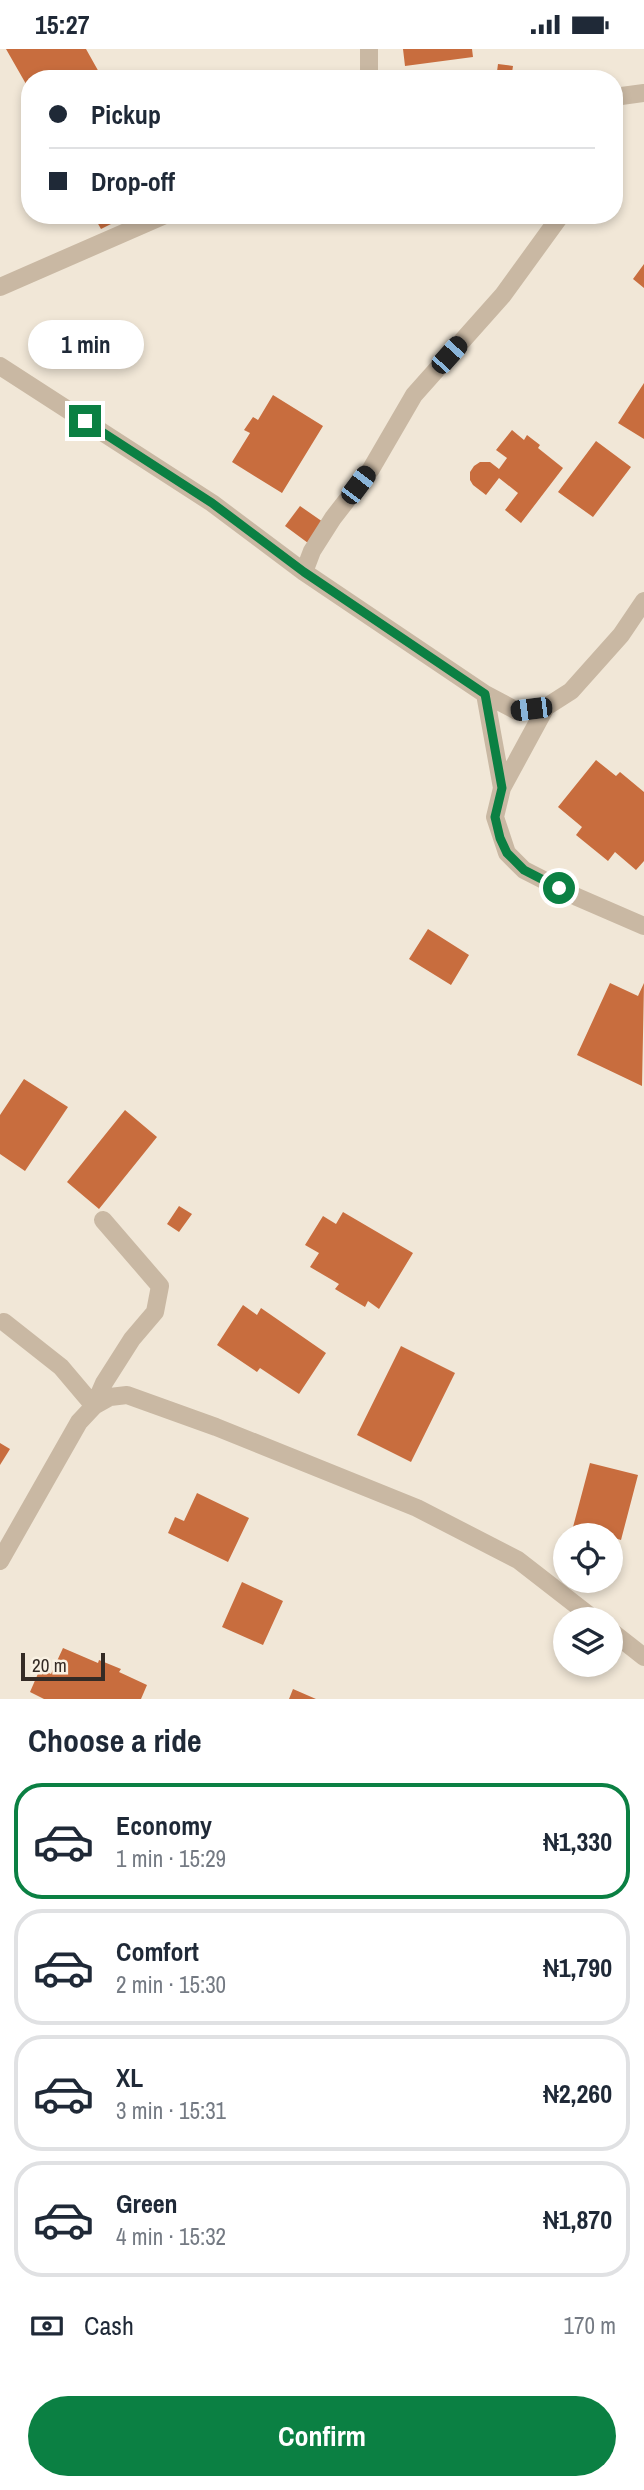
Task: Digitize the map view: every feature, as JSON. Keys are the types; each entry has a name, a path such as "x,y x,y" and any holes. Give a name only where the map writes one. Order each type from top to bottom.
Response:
{"street":[{"path":"369,49 369,70"},
{"path":"623,96 644,93"},
{"path":"0,287 144,224"},
{"path":"304,572 312,551 333,518 371,469 414,395 502,295 554,224"},
{"path":"0,366 212,503 304,572 485,694 517,711 545,707 571,691 621,635 644,601"},
{"path":"485,694 502,788"},
{"path":"545,707 502,788 495,817 507,853 524,870 644,926"},
{"path":"94,1406 104,1383 132,1339 155,1312 160,1286 103,1220"},
{"path":"4,1322 61,1367 94,1406"},
{"path":"0,1560 79,1422 94,1406 110,1397 127,1395 216,1427 417,1507 518,1560 579,1607"},
{"path":"623,1640 644,1657"}],"building":[{"path":"6,49 86,49 98,70 21,70 21,75"},
{"path":"403,49 472,49 473,57 405,66"},
{"path":"498,64 513,66 512,70 497,70"},
{"path":"98,224 111,224 101,229"},
{"path":"644,264 644,288 633,279"},
{"path":"644,383 644,439 618,423"},
{"path":"273,395 323,426 282,493 232,462 250,433 244,430 253,417 258,420"},
{"path":"512,430 524,440 527,435 540,445 538,448 563,468 521,523 505,510 518,493 499,478 486,495 470,480 470,472 480,462 490,462 499,469 507,458 496,450"},
{"path":"596,441 631,467 593,517 558,492"},
{"path":"300,506 323,522 308,543 285,526"},
{"path":"596,760 616,776 620,772 644,792 644,861 636,870 615,852 608,861 576,835 582,827 558,807"},
{"path":"428,929 469,955 451,985 409,959"},
{"path":"610,983 638,996 644,983 642,1086 577,1055"},
{"path":"24,1079 68,1107 25,1171 0,1154 0,1115"},
{"path":"125,1110 157,1137 99,1209 67,1182"},
{"path":"179,1206 192,1214 179,1232 167,1224"},
{"path":"343,1212 413,1253 379,1309 368,1301 365,1307 335,1289 339,1284 310,1267 319,1253 305,1245 323,1216 336,1224"},
{"path":"243,1305 257,1315 261,1308 326,1353 299,1394 260,1368 257,1372 217,1345"},
{"path":"401,1346 455,1373 411,1462 357,1435"},
{"path":"0,1443 10,1449 0,1465"},
{"path":"590,1463 638,1475 623,1532 623,1523 574,1523"},
{"path":"197,1493 249,1518 228,1562 168,1533 175,1517 184,1521"},
{"path":"242,1582 283,1601 263,1645 222,1627"},
{"path":"63,1648 98,1663 99,1660 121,1669 119,1672 147,1685 141,1699 44,1699 30,1692 40,1669 51,1674"},
{"path":"293,1689 316,1699 289,1699"}],"route":[{"path":"85,421 212,503 304,572 485,694 502,788 495,817 500,838 507,853 524,870 559,888"}]}
